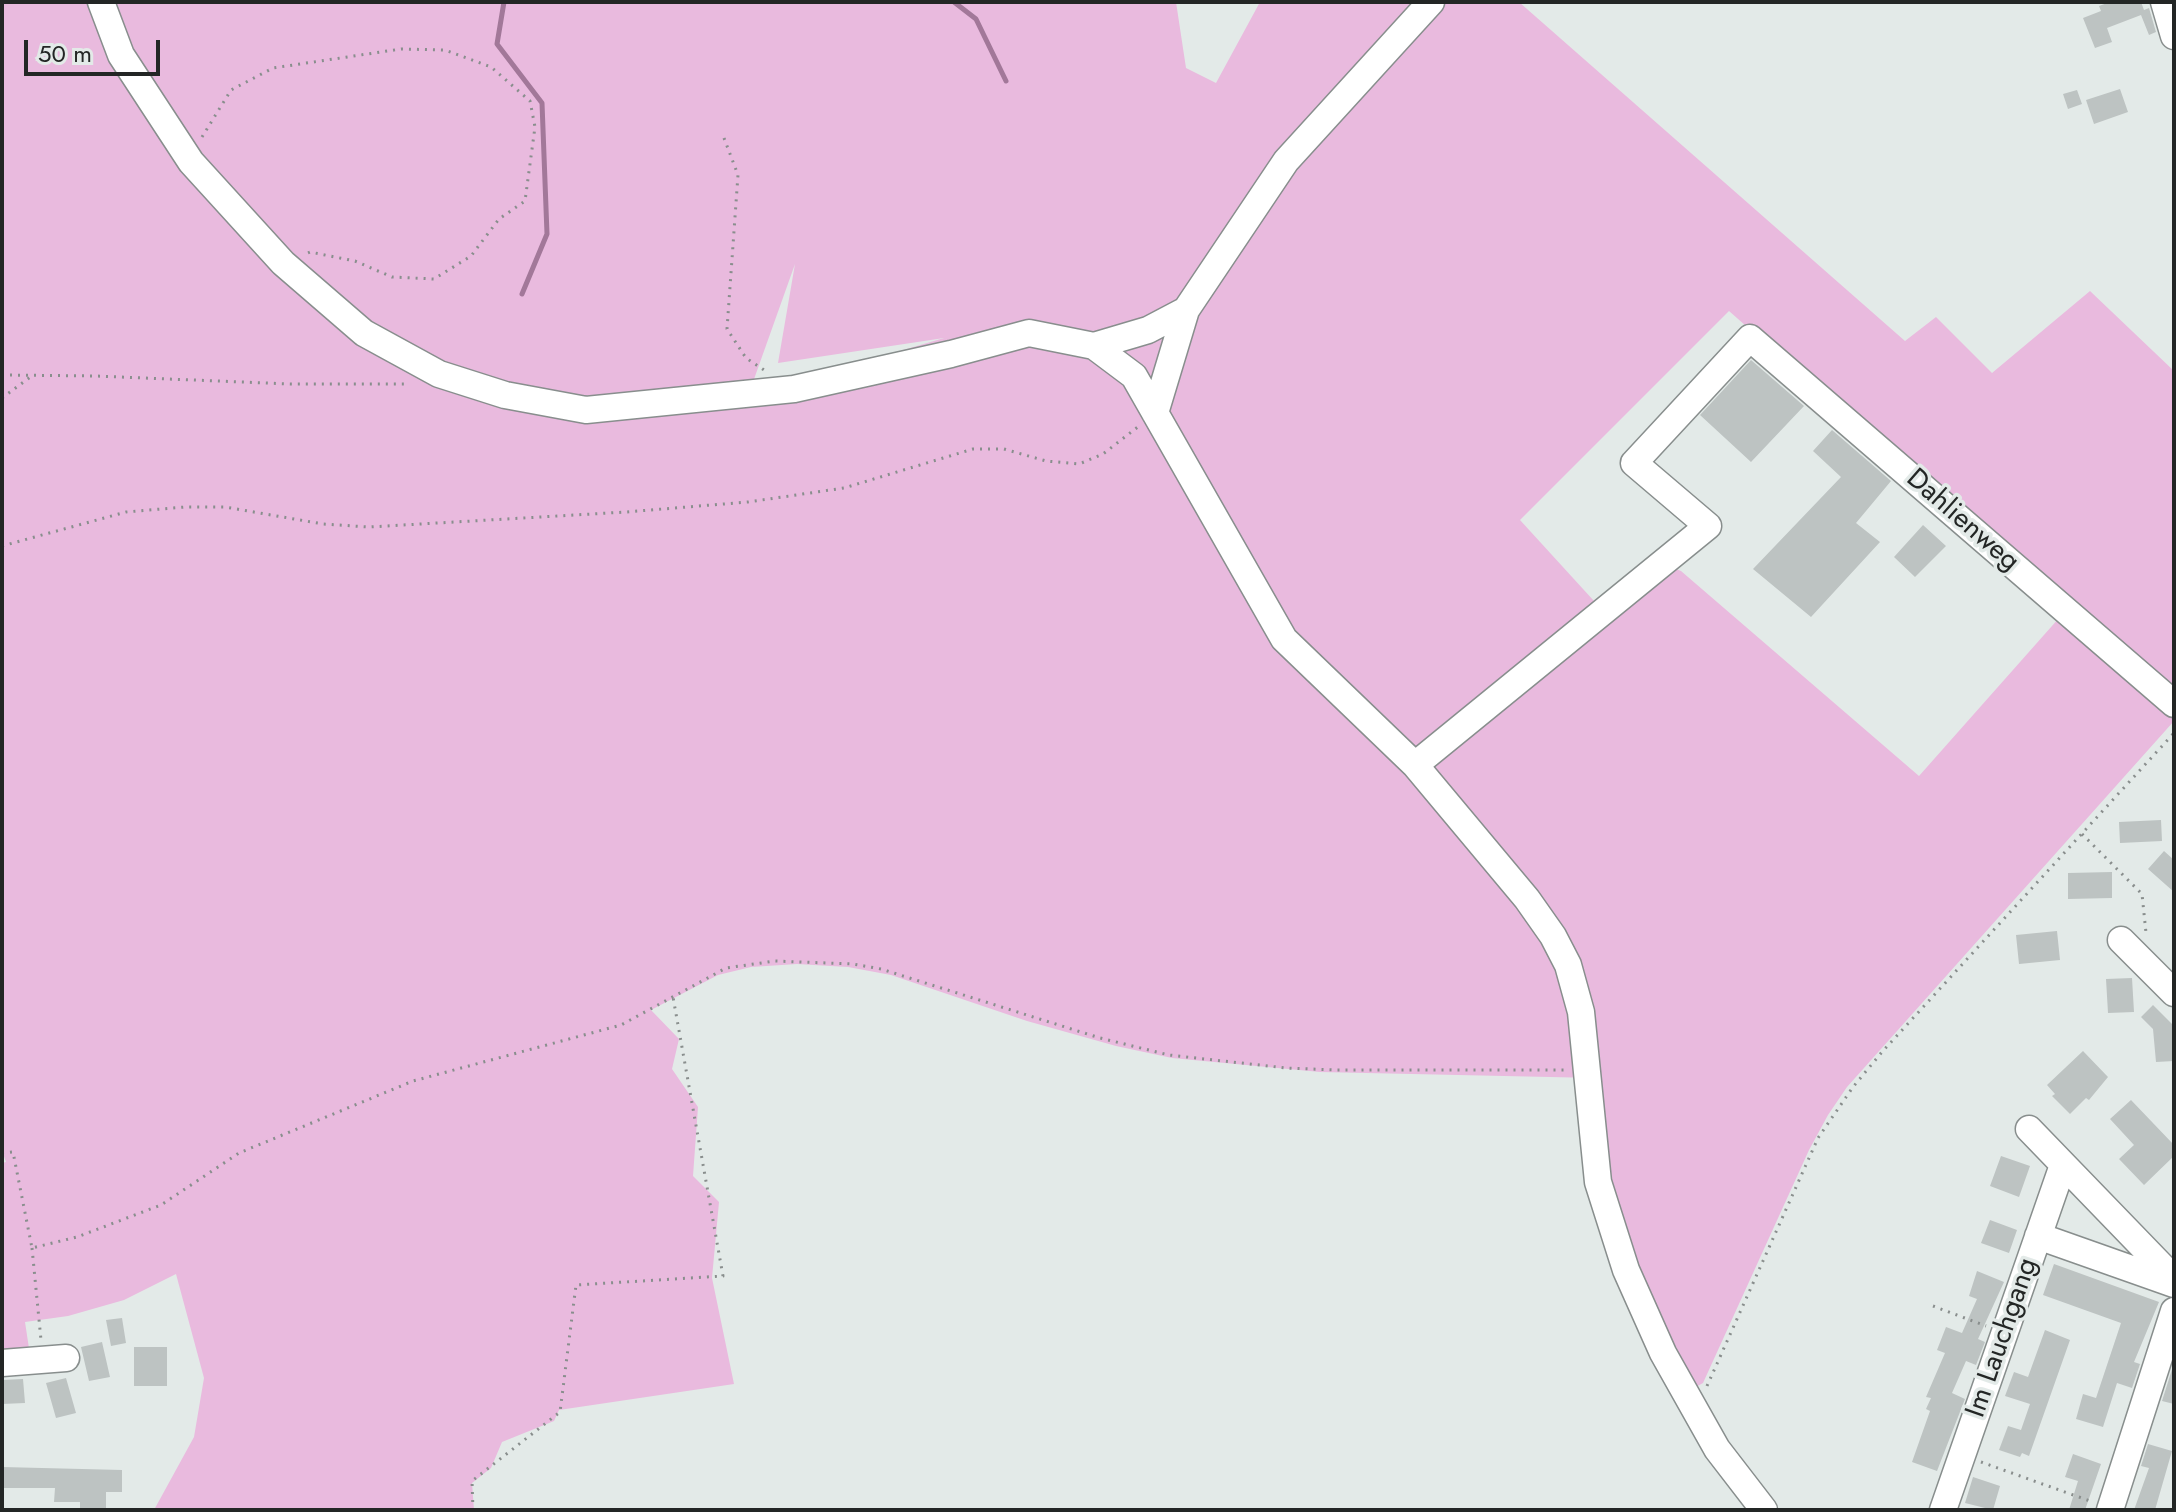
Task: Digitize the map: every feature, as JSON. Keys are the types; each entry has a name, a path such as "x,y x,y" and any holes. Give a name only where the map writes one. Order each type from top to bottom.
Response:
{"street":[{"path":"101,2 121,55 191,162 283,263 364,333 439,374 505,395 586,410 794,389 1029,333 1094,346 1134,376 1284,639 1415,765 1527,899 1553,936 1568,965 1581,1012 1598,1182 1626,1270 1663,1353 1717,1449 1764,1510"},
{"path":"1155,413 1186,310 1286,161 1431,2"},
{"path":"2164,2 2174,36"},
{"path":"1094,346 1148,330 1186,310"},
{"name":"Dahlienweg","path":"1415,765 1708,526 1634,463 1750,338 2174,704"},
{"path":"2121,940 2174,993"},
{"path":"2029,1129 2174,1281"},
{"name":"Im Lauchgang","path":"1943,1510 2063,1165"},
{"path":"2038,1236 2174,1281"},
{"path":"2110,1509 2167,1357 2174,1311"},
{"path":"2,1363 54,1359"}],"path":[{"path":"191,162 206,126 231,90 273,68 401,49 445,50 491,67 530,101 535,127 525,201 499,219 471,256 434,279 392,277 355,261 310,252 283,263"},
{"path":"724,138 738,175 727,329 746,358 794,389"},
{"path":"2,398 35,376 26,374"},
{"path":"2,375 290,384 414,384 439,374"},
{"path":"2,546 126,512 185,507 225,507 323,524 369,527 626,512 802,495 844,488 973,449 1004,449 1046,461 1079,464 1103,454 1155,413"},
{"path":"1691,1403 1703,1393 1818,1138 1835,1112 1882,1052 2174,733"},
{"path":"2082,834 2142,894 2150,969"},
{"path":"32,1248 77,1237 161,1205 239,1153 413,1081 621,1025 726,968 775,961 867,966 1100,1038 1169,1055 1336,1070 1588,1070"},
{"path":"473,1510 472,1481 560,1412 576,1285 723,1276 673,997"},
{"path":"2,1153 13,1152 54,1359"},
{"path":"1933,1306 2004,1333"},
{"path":"1962,1455 2110,1509"}],"shaded area":[{"path":"2,2 1176,2 1186,68 1216,83 1260,2 1519,2 1905,341 1936,317 1992,373 2090,291 2174,371 2174,721 1847,1087 1809,1150 1703,1383 1694,1388 1618,1231 1596,1078 1320,1072 1172,1058 1027,1021 891,975 848,967 797,964 751,967 718,975 651,1010 679,1039 672,1069 698,1107 693,1176 719,1202 712,1278 734,1384 559,1410 554,1421 502,1442 491,1468 472,1483 474,1510 154,1510 194,1437 204,1378 176,1274 124,1300 68,1316 25,1322 30,1355 2,1357 2,1163 6,1162 2,1151","holes":["795,264 778,363 944,338 748,396","1729,311 2067,609 1919,776 1681,571 1651,559 1594,601 1520,520"]}],"building":[{"path":"2110,2 2141,2 2144,10 2149,8 2156,32 2149,35 2141,15 2107,28 2112,42 2095,48 2083,18 2101,11 2099,6"},
{"path":"2120,89 2128,112 2094,124 2086,100"},
{"path":"2077,90 2082,104 2068,109 2063,94"},
{"path":"1751,360 1804,406 1751,462 1700,415"},
{"path":"1832,430 1891,481 1856,523 1880,542 1811,617 1753,569 1841,477 1813,451"},
{"path":"1923,525 1946,546 1915,577 1894,557"},
{"path":"2161,820 2162,841 2120,843 2119,822"},
{"path":"2164,851 2174,860 2174,892 2148,869"},
{"path":"2112,872 2112,898 2068,899 2068,873"},
{"path":"2057,931 2060,960 2019,964 2016,935"},
{"path":"2132,978 2134,1012 2108,1013 2106,979"},
{"path":"2153,1005 2174,1026 2174,1061 2156,1062 2153,1029 2141,1017"},
{"path":"2083,1051 2108,1077 2089,1100 2086,1098 2070,1114 2052,1096 2055,1094 2047,1085"},
{"path":"2131,1100 2174,1145 2174,1156 2144,1185 2119,1159 2134,1145 2110,1119"},
{"path":"2001,1156 2030,1166 2019,1197 1990,1186"},
{"path":"1990,1220 2017,1230 2009,1253 1981,1243"},
{"path":"2054,1264 2159,1302 2134,1362 2140,1364 2132,1388 2117,1383 2103,1427 2076,1419 2083,1394 2096,1398 2121,1323 2043,1295"},
{"path":"1977,1271 2004,1282 1978,1339 1985,1342 1976,1365 1966,1361 1952,1393 1965,1399 1937,1471 1912,1462 1930,1411 1926,1409 1931,1398 1926,1397 1945,1353 1937,1350 1946,1327 1962,1333 1977,1299 1969,1296"},
{"path":"122,1318 126,1343 111,1346 106,1320"},
{"path":"2045,1330 2070,1340 2029,1456 2022,1453 2020,1457 1999,1450 2008,1426 2021,1430 2030,1404 2005,1396 2014,1372 2028,1377"},
{"path":"102,1342 110,1377 89,1381 81,1347"},
{"path":"134,1347 167,1347 167,1386 134,1386"},
{"path":"2174,1363 2174,1404 2162,1401"},
{"path":"66,1378 76,1413 56,1418 46,1383"},
{"path":"23,1379 25,1403 2,1404 2,1380"},
{"path":"2148,1444 2172,1451 2155,1510 2134,1510 2149,1468 2141,1466"},
{"path":"2073,1454 2101,1464 2085,1510 2069,1510 2078,1481 2065,1477"},
{"path":"2,1467 122,1470 122,1492 106,1492 106,1510 80,1510 80,1502 54,1502 55,1488 2,1488"},
{"path":"1973,1477 2000,1486 1993,1510 1965,1503"}],"waterway":[{"path":"504,2 497,44 542,103 547,234 522,294"},
{"path":"954,2 976,19 1006,81"}]}
